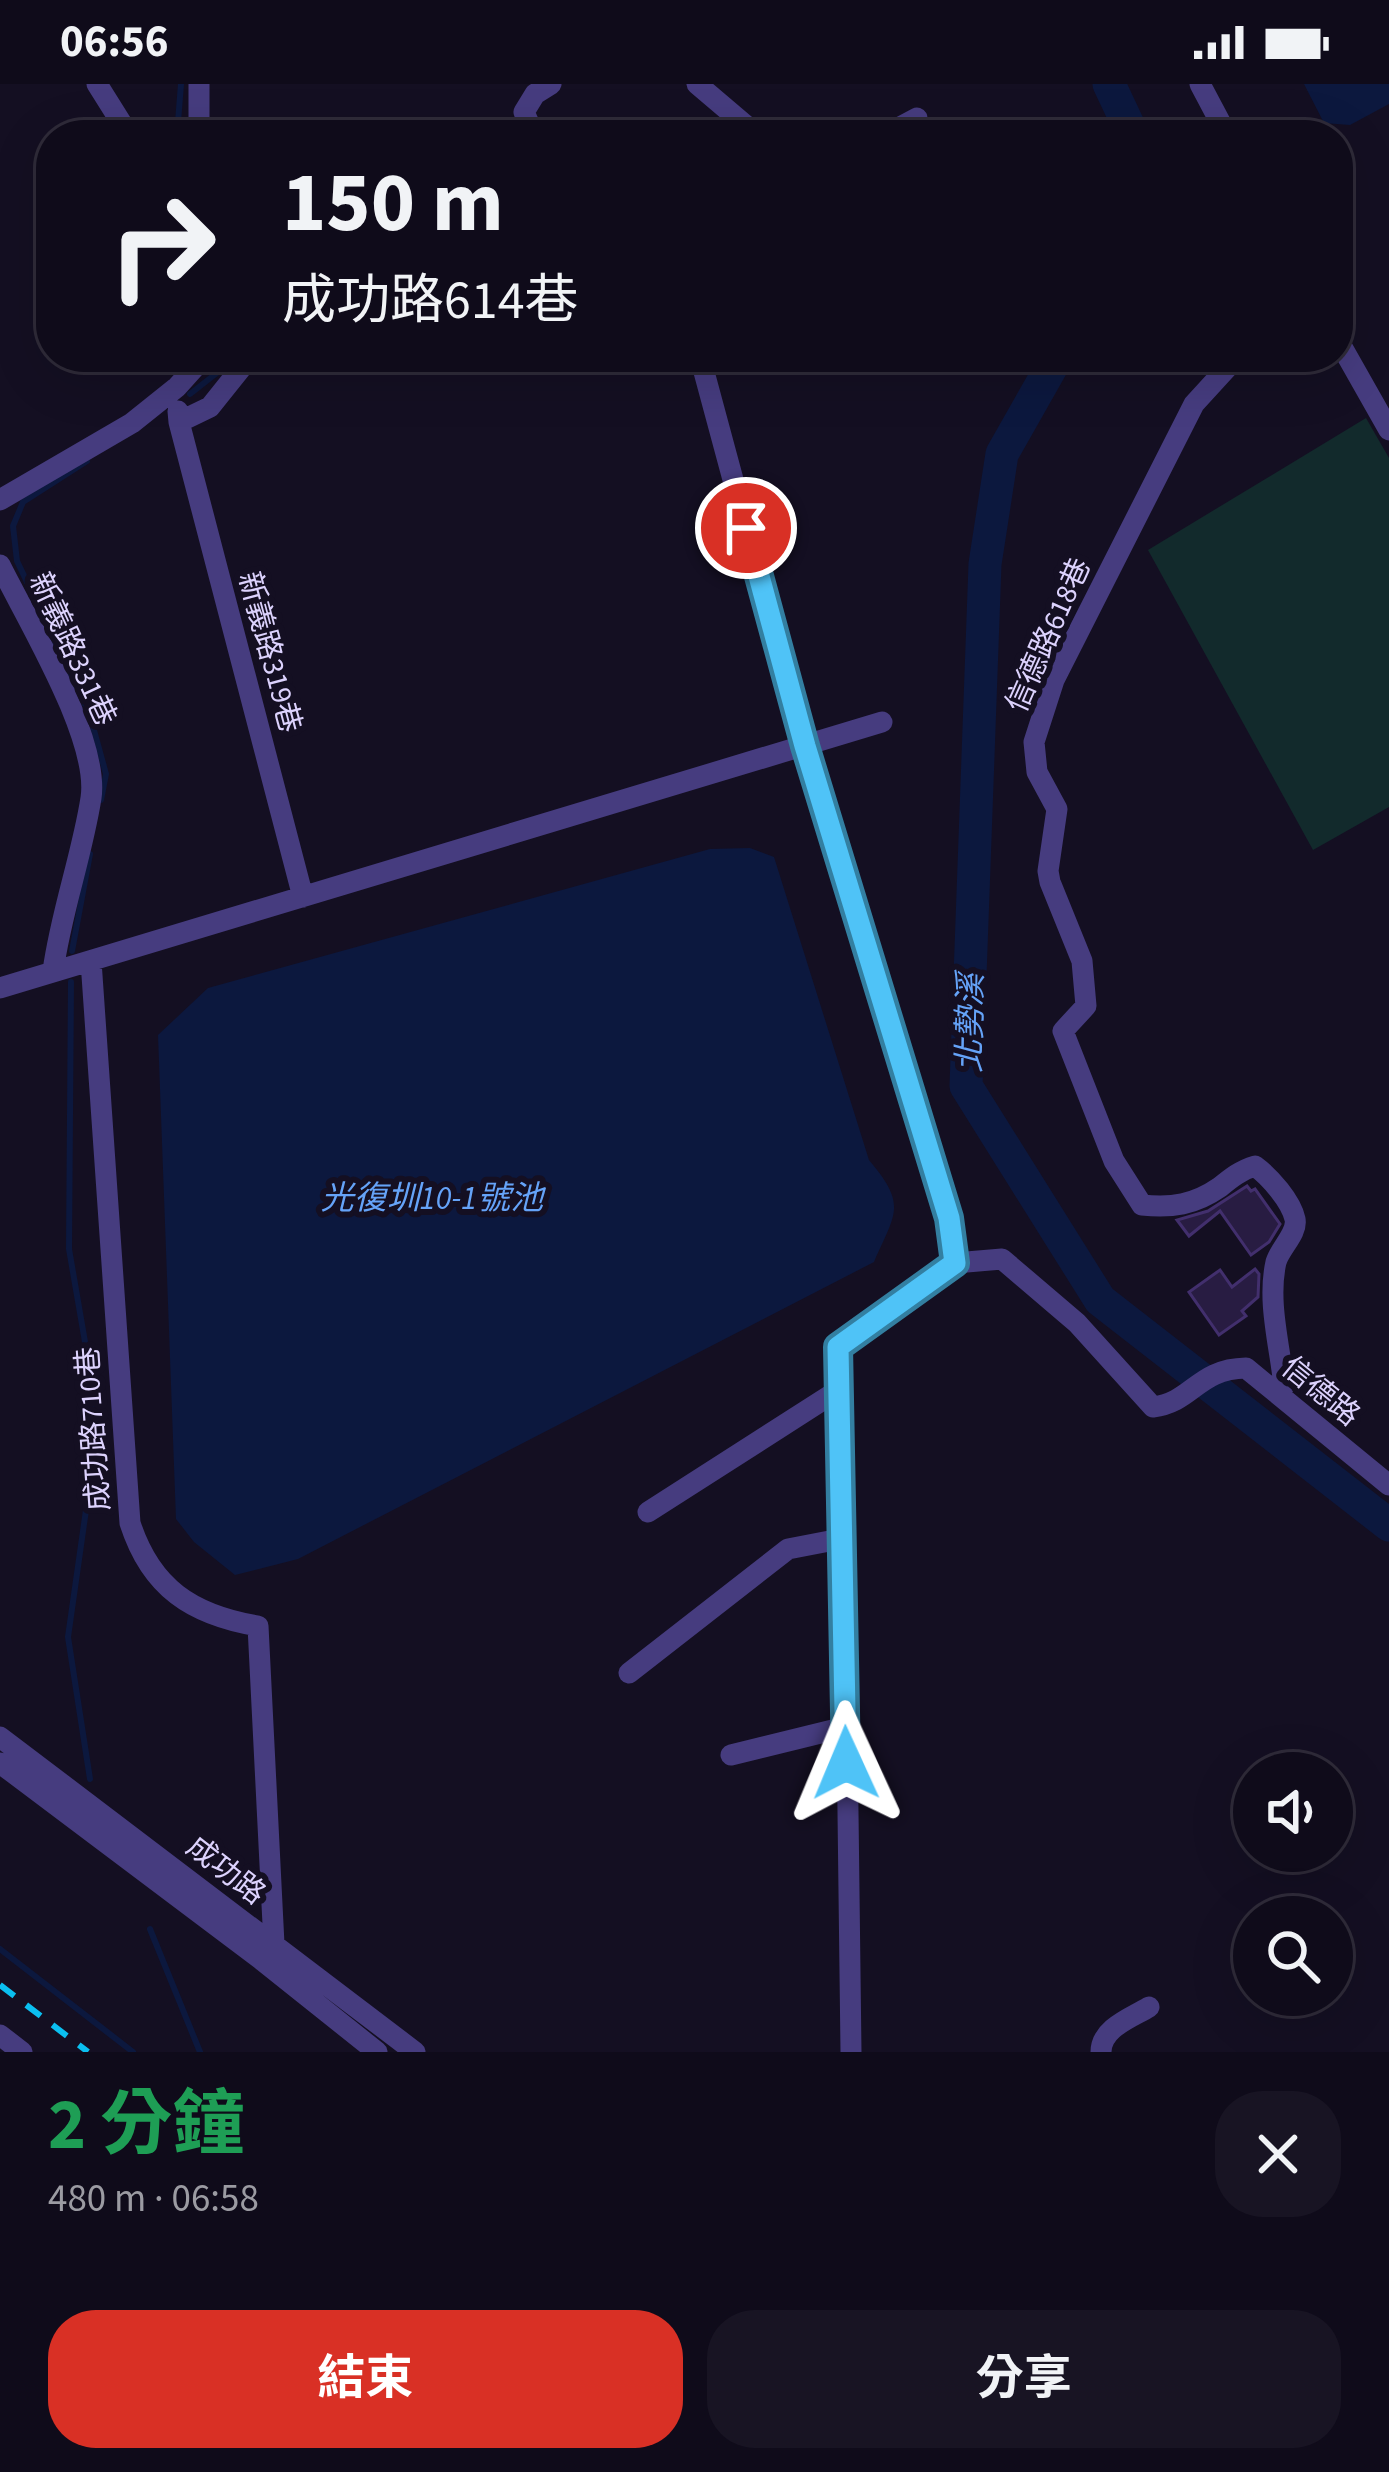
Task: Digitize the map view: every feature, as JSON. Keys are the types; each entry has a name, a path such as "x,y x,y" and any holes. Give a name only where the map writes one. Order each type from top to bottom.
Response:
{"street":[{"path":"98,84 119,120"},
{"path":"199,84 199,120"},
{"path":"527,120 524,112 535,94 551,84"},
{"path":"697,84 739,120"},
{"path":"1200,84 1219,120"},
{"path":"913,120 917,118"},
{"path":"1353,366 1389,430"},
{"path":"0,500 132,423 190,372"},
{"path":"179,422 210,407 238,372"},
{"path":"704,372 805,746 949,1218 955,1263 838,1347 850,2052"},
{"name":"信德路618巷","path":"1223,372 1194,404 1054,680 1033,757 1057,809 1048,871 1072,930 1086,988 1086,1006 1063,1031 1114,1162 1142,1205 1171,1208 1210,1194 1255,1166 1266,1174 1295,1217 1295,1228 1276,1263 1273,1308 1284,1386 1280,1394"},
{"name":"新義路319巷","path":"177,387 179,422 303,897"},
{"name":"新義路331巷","path":"0,565 86,744 92,794 60,920 53,971"},
{"path":"0,988 882,722"},
{"name":"成功路710巷","path":"92,962 130,1523 152,1570 169,1589 219,1619 258,1626 268,1953"},
{"name":"信德路","path":"955,1263 1002,1259 1076,1323 1153,1407 1171,1405 1208,1375 1246,1368 1389,1485"},
{"path":"648,1512 840,1389"},
{"path":"628,1673 788,1549 844,1538"},
{"path":"731,1755 845,1726"},
{"name":"成功路","path":"0,1737 268,1953 377,2052"},
{"name":"成功路","path":"0,1763 415,2052"},
{"path":"1100,2052 1109,2031 1149,2007"},
{"path":"0,2035 22,2052"}],"green space":[{"path":"1366,418 1389,458 1389,807 1313,850 1148,550"}],"water":[{"path":"1304,84 1389,84 1389,104 1353,123 1322,120"},
{"name":"光復圳10-1號池","path":"750,848 774,857 869,1160 893,1199 892,1220 874,1262 298,1559 235,1575 194,1542 176,1519 158,1035 208,988 710,849"}],"building":[{"path":"1247,1186 1255,1189 1280,1224 1269,1242 1251,1255 1220,1211 1189,1236 1177,1220 1208,1211"},
{"path":"1255,1269 1258,1297 1242,1311 1246,1316 1219,1335 1189,1292 1220,1270 1232,1287"}],"waterway":[{"path":"178,120 181,84"},
{"name":"北勢溪","path":"1109,84 1126,120"},
{"path":"190,394 218,372"},
{"name":"北勢溪","path":"1048,372 1002,454 985,564 966,1086 1100,1300 1389,1525"},
{"path":"87,461 23,502 13,526 17,561 89,712 106,774 101,800"},
{"path":"72,951 90,854"},
{"path":"71,982 69,1249 95,1400 68,1637 90,1779"},
{"path":"150,1929 200,2052"},
{"path":"0,1949 133,2052"}],"railway":[{"path":"0,1985 88,2052"}],"route":[{"path":"746,528 805,746 949,1218 955,1263 838,1347 846,1763"}]}
